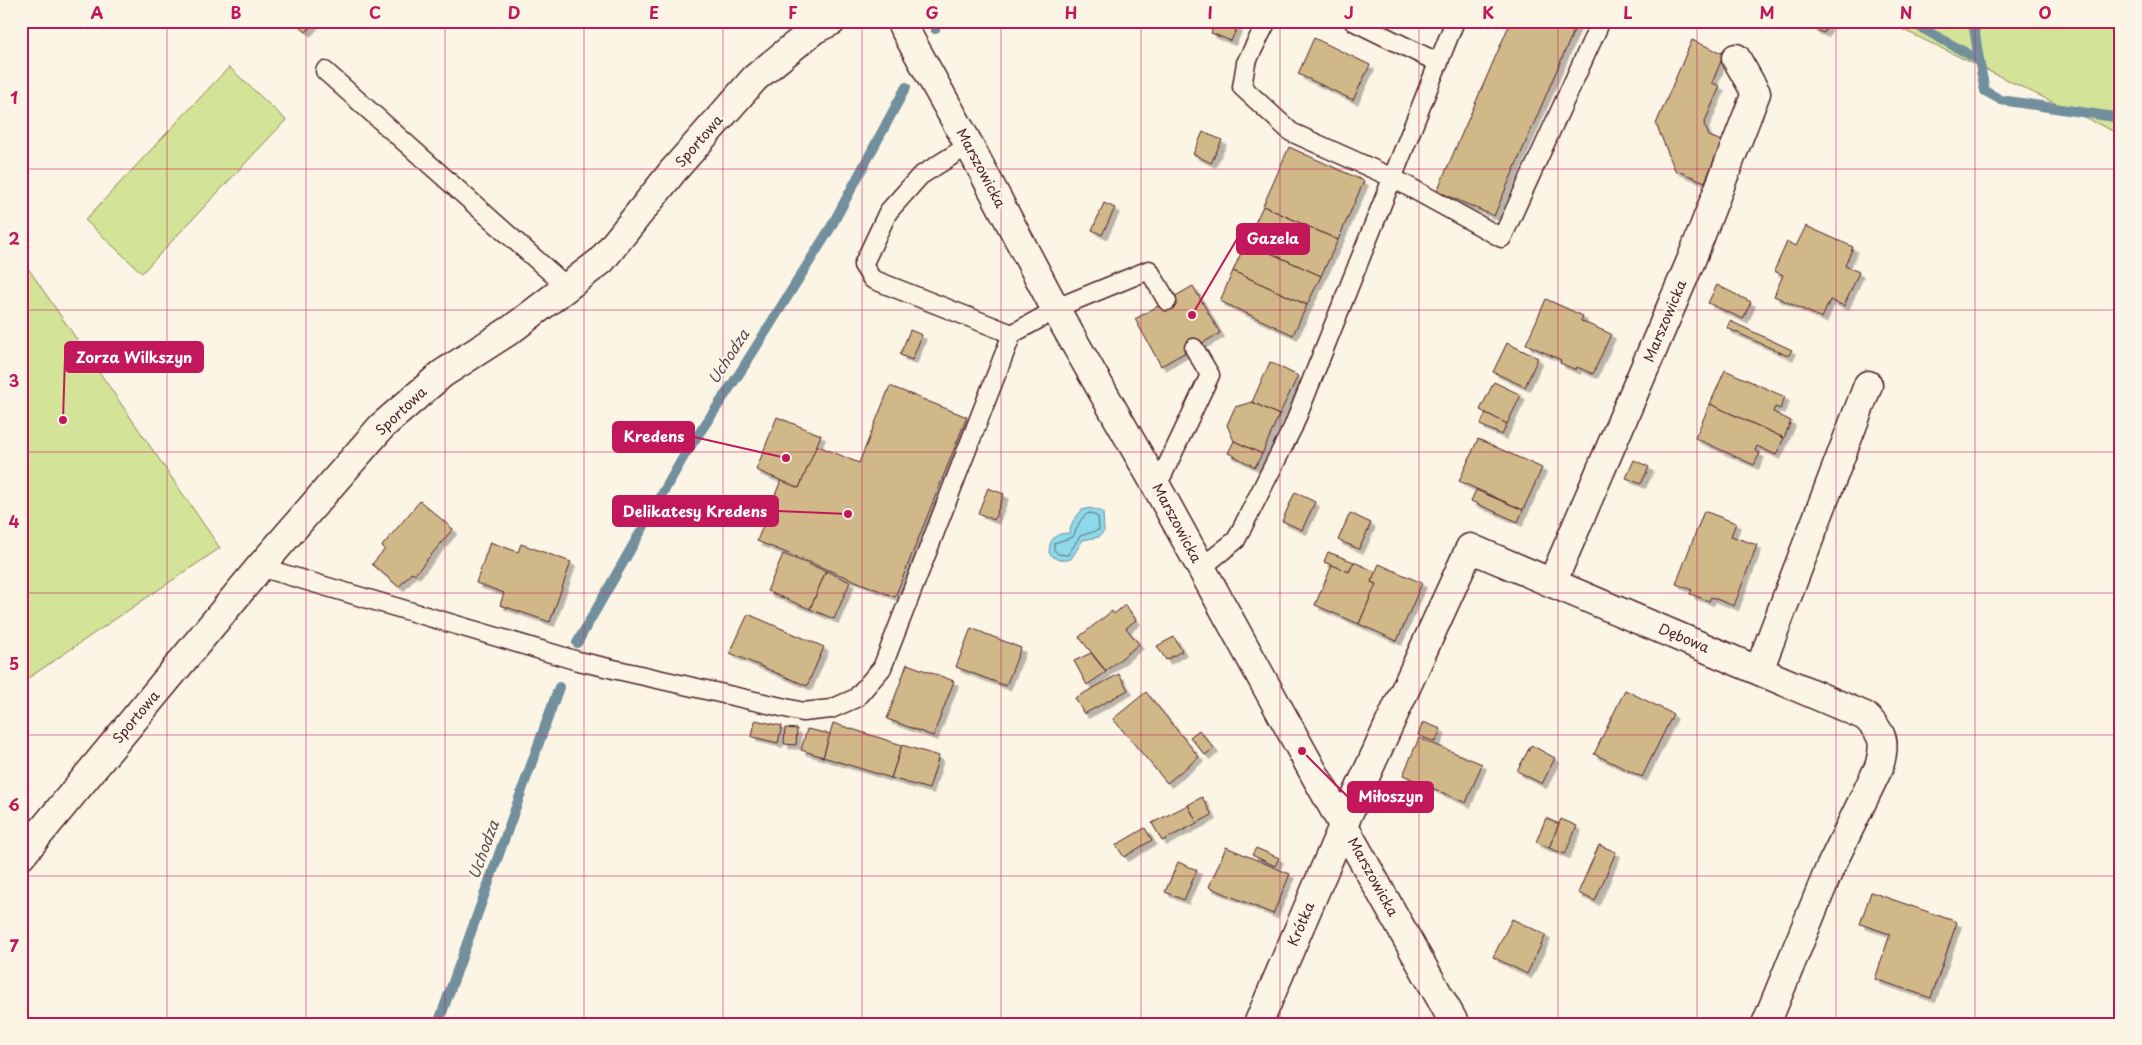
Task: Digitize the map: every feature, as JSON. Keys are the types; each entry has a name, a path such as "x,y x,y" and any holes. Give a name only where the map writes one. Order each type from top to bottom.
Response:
{"street":[{"name":"Sportowa","path":"22,855 260,567 382,426 442,374 512,329 601,261 673,171 755,78 815,29 832,21"},
{"name":"Marszowicka","path":"900,21 969,145 1056,310 1154,480 1455,1024"},
{"name":"Marszowicka","path":"1552,583 1690,263 1756,93 1736,58"},
{"path":"1759,670 1868,385"},
{"name":"Dębowa","path":"1344,824 1470,548 1865,716 1879,730 1884,750 1879,767 1829,870 1766,1024"},
{"name":"Krótka","path":"1258,1024 1344,824"}],"lane":[{"path":"1267,21 1246,63 1242,88 1291,132 1393,178 1502,238 1601,21"},
{"path":"1353,21 1438,63"},
{"path":"1201,568 1236,540 1292,427 1455,21"},
{"path":"325,71 567,287"},
{"path":"969,145 920,176 888,212 863,265 872,279 1012,334"},
{"path":"260,567 578,661 803,712 831,709 856,698 882,668 1012,334 1056,310 1149,270 1167,301"},
{"path":"1154,480 1163,474 1210,375 1194,348"}],"green space":[{"path":"1885,21 2121,21 2121,135"},
{"path":"229,67 286,120 142,273 85,220"},
{"path":"21,258 220,548 21,683"}],"water":[{"path":"1090,508 1103,512 1104,531 1099,537 1083,540 1071,559 1059,560 1049,553 1050,544 1054,538 1060,534 1069,533 1073,521 1082,510"}],"building":[{"path":"294,21 316,21 306,32"},
{"path":"1216,21 1240,21 1231,41 1211,33"},
{"path":"1511,21 1578,21 1494,216 1437,191"},
{"path":"1814,21 1829,21 1824,33 1812,28"},
{"path":"1314,38 1370,65 1353,100 1298,74"},
{"path":"1692,40 1724,54 1712,83 1720,86 1704,124 1709,136 1722,141 1705,182 1675,170 1656,124"},
{"path":"1203,132 1222,140 1211,163 1193,154"},
{"path":"1289,147 1364,181 1338,240 1263,206"},
{"path":"1104,203 1115,208 1102,235 1092,230"},
{"path":"1263,206 1338,240 1321,276 1246,242"},
{"path":"1806,226 1853,247 1845,266 1859,272 1844,306 1830,300 1822,318 1774,296 1783,275 1774,271 1787,242 1796,246"},
{"path":"1246,242 1321,276 1307,305 1233,271"},
{"path":"1233,271 1307,305 1293,335 1220,301"},
{"path":"1717,285 1751,302 1743,319 1708,303"},
{"path":"1193,286 1220,333 1161,366 1135,319"},
{"path":"1546,299 1583,316 1581,321 1611,334 1593,374 1577,367 1576,370 1560,363 1561,360 1526,344"},
{"path":"1730,321 1792,350 1788,356 1727,328"},
{"path":"910,330 922,335 912,360 900,355"},
{"path":"1507,343 1538,358 1525,387 1493,372"},
{"path":"1270,362 1298,376 1279,415 1252,402"},
{"path":"1725,370 1785,397 1780,409 1775,407 1773,412 1791,421 1784,438 1710,404"},
{"path":"1494,382 1521,395 1507,424 1480,410"},
{"path":"890,386 967,417 895,597 757,541 781,480 799,488 816,445 859,463"},
{"path":"1252,402 1279,415 1262,454 1234,441 1227,425 1235,407"},
{"path":"1710,404 1784,438 1776,455 1757,446 1755,451 1760,453 1754,465 1695,438"},
{"path":"1486,413 1507,424 1502,435 1480,425"},
{"path":"777,417 821,435 799,488 756,470"},
{"path":"1478,439 1542,468 1523,510 1459,481"},
{"path":"1234,441 1262,454 1255,467 1228,453"},
{"path":"1634,460 1649,467 1641,484 1626,478"},
{"path":"988,488 1004,494 994,520 978,513"},
{"path":"1476,490 1523,510 1518,522 1471,501"},
{"path":"1295,492 1315,502 1302,530 1282,521"},
{"path":"420,501 453,529 415,574 412,572 399,587 372,564 385,549 382,546"},
{"path":"1704,511 1736,523 1731,536 1757,545 1734,606 1711,597 1709,601 1690,594 1692,590 1676,584"},
{"path":"1350,513 1371,523 1359,549 1338,540"},
{"path":"490,542 518,552 521,544 571,562 550,622 500,605 504,593 476,583"},
{"path":"1328,552 1354,562 1349,572 1324,562"},
{"path":"783,554 826,571 810,609 767,591"},
{"path":"1354,562 1376,572 1371,582 1376,584 1359,624 1315,605 1332,565 1349,572"},
{"path":"1379,564 1422,583 1397,641 1359,624 1376,584 1371,582"},
{"path":"826,571 850,582 834,619 810,609"},
{"path":"1125,605 1136,620 1126,628 1139,644 1106,671 1079,637 1112,611 1114,614"},
{"path":"748,614 824,647 807,686 730,653"},
{"path":"971,628 1021,648 1006,686 956,667"},
{"path":"1174,637 1182,651 1166,660 1157,646"},
{"path":"1091,653 1106,672 1087,685 1074,661"},
{"path":"907,664 954,681 933,736 887,719"},
{"path":"1119,674 1128,690 1084,714 1075,698"},
{"path":"1625,690 1673,714 1642,777 1594,754"},
{"path":"1146,692 1199,757 1167,783 1113,719"},
{"path":"755,720 782,726 778,743 752,737"},
{"path":"1423,722 1441,729 1435,742 1418,735"},
{"path":"833,723 902,745 891,778 823,757"},
{"path":"785,728 797,729 796,745 784,744"},
{"path":"807,729 830,734 823,757 801,750"},
{"path":"1199,730 1214,748 1205,755 1190,737"},
{"path":"1419,738 1482,764 1466,803 1403,775"},
{"path":"902,745 939,756 929,789 891,778"},
{"path":"1531,745 1555,758 1542,784 1517,771"},
{"path":"1202,797 1212,815 1197,823 1188,805"},
{"path":"1188,805 1197,823 1162,841 1152,823"},
{"path":"1546,818 1559,824 1549,848 1536,842"},
{"path":"1561,819 1577,826 1565,854 1549,848"},
{"path":"1145,828 1152,840 1124,857 1116,845"},
{"path":"1599,845 1616,852 1595,901 1578,893"},
{"path":"1226,847 1290,874 1273,914 1209,887"},
{"path":"1256,848 1279,858 1275,866 1252,855"},
{"path":"1178,862 1197,870 1184,900 1165,892"},
{"path":"1871,892 1957,922 1931,998 1875,979 1890,934 1860,924"},
{"path":"1512,919 1546,935 1527,974 1493,957"}],"waterway":[{"name":"Uchodza","path":"935,29 938,21"},
{"path":"1909,21 1979,60 1985,91 2001,100 2121,118"},
{"path":"1973,21 1979,60"},
{"name":"Uchodza","path":"577,643 684,456 741,371 831,227 906,87"},
{"name":"Uchodza","path":"438,1024 559,687"}],"place":[{"name":"Gazela","path":"1192,315"},
{"name":"Zorza Wilkszyn","path":"63,420"},
{"name":"Kredens","path":"786,458"},
{"name":"Delikatesy Kredens","path":"848,514"},
{"name":"Miłoszyn","path":"1302,751"}]}
